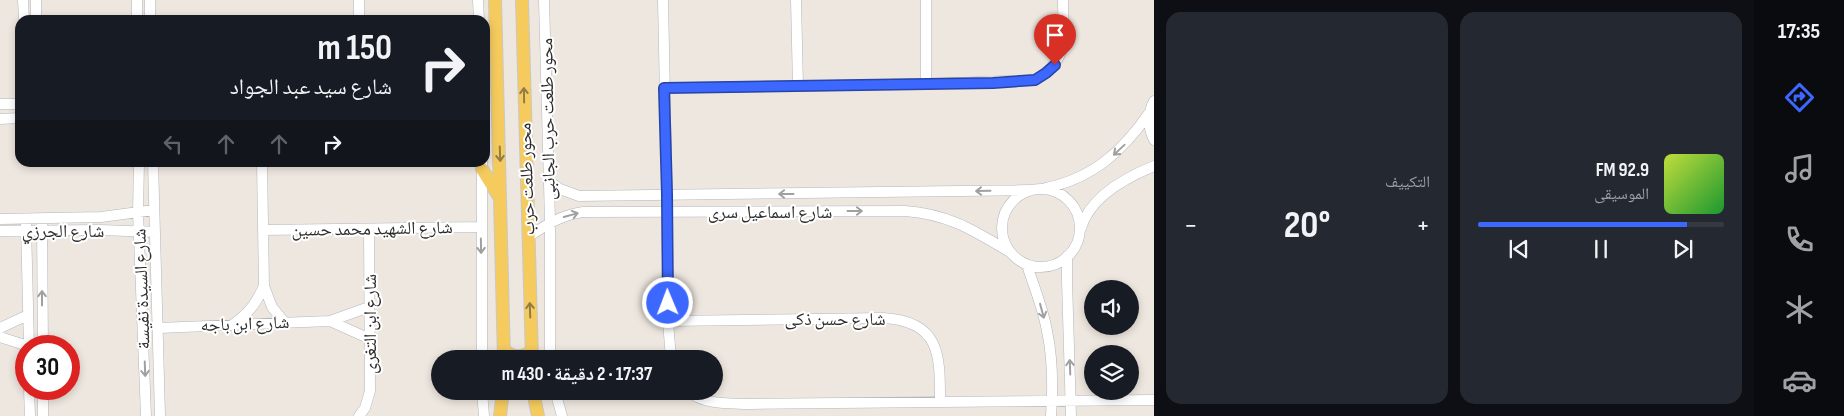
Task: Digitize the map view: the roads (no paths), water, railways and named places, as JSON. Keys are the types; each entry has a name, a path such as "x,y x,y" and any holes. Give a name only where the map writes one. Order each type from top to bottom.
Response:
{"main road":[{"name":"محور طلعت حرب","path":"495,0 504,350"},
{"name":"محور طلعت حرب","path":"522,0 532,350"},
{"path":"483,167 501,200"},
{"path":"500,416 502,400"},
{"path":"535,400 538,416"}],"street":[{"path":"23,0 24,15"},
{"path":"36,0 36,15"},
{"path":"137,0 137,15"},
{"path":"150,0 150,15"},
{"path":"359,0 359,15"},
{"path":"478,0 479,15"},
{"name":"محور طلعت حرب الجانبى","path":"544,0 550,221 550,350"},
{"path":"663,0 668,321 670,350"},
{"path":"796,0 798,86"},
{"path":"926,0 926,84"},
{"path":"664,88 926,84 1035,80 1055,65 1061,54 1063,42 1062,0"},
{"path":"1154,101 1149,123 1154,140"},
{"path":"0,104 15,103"},
{"path":"1150,113 1135,134 1118,152 1098,167 1078,178 1043,189 1032,190 1022,194 1013,201 1006,210 1002,220 1004,242 1010,252 1027,264 1038,267 1059,263 1076,247 1084,219 1099,201 1116,186 1136,173 1154,166"},
{"path":"0,119 15,118"},
{"name":"شارع السيدة نفيسة","path":"138,167 146,416"},
{"name":"شارع السيدة نفيسة","path":"153,167 161,415"},
{"path":"262,167 264,286 272,307 285,323"},
{"path":"482,167 482,350"},
{"name":"شارع اسماعيل سرى","path":"549,181 560,190 579,196 1032,190"},
{"path":"1043,189 1054,191 1064,196 1072,204 1080,225 1079,236"},
{"name":"شارع الجرزي","path":"0,219 101,217 154,210"},
{"name":"شارع اسماعيل سرى","path":"528,237 550,221 572,213 583,212 897,211 924,212 943,217 967,227 1010,252"},
{"path":"42,218 42,335"},
{"path":"25,219 28,335"},
{"name":"شارع الشهيد محمد حسين","path":"263,230 481,227"},
{"name":"شارع ابن التغرى","path":"359,416 365,408 370,391 369,229"},
{"name":"شارع الجرزي","path":"0,231 155,232"},
{"path":"1068,256 1067,293 1071,416"},
{"path":"1027,264 1039,297 1048,332 1051,363 1051,416"},
{"path":"232,325 246,315 253,307 264,286"},
{"name":"شارع ابن باجه","path":"159,328 330,321 370,307"},
{"path":"0,328 28,315"},
{"name":"شارع حسن ذكى","path":"668,321 883,318 910,322 926,333 936,348 940,364 940,402"},
{"name":"شارع ابن باجه","path":"330,321 370,339"},
{"path":"0,337 15,342"},
{"path":"29,400 30,416"},
{"path":"43,400 43,416"},
{"path":"483,400 484,416"},
{"path":"557,400 562,416"},
{"path":"702,400 724,403 1154,400"},
{"path":"29,404 43,404"}]}
